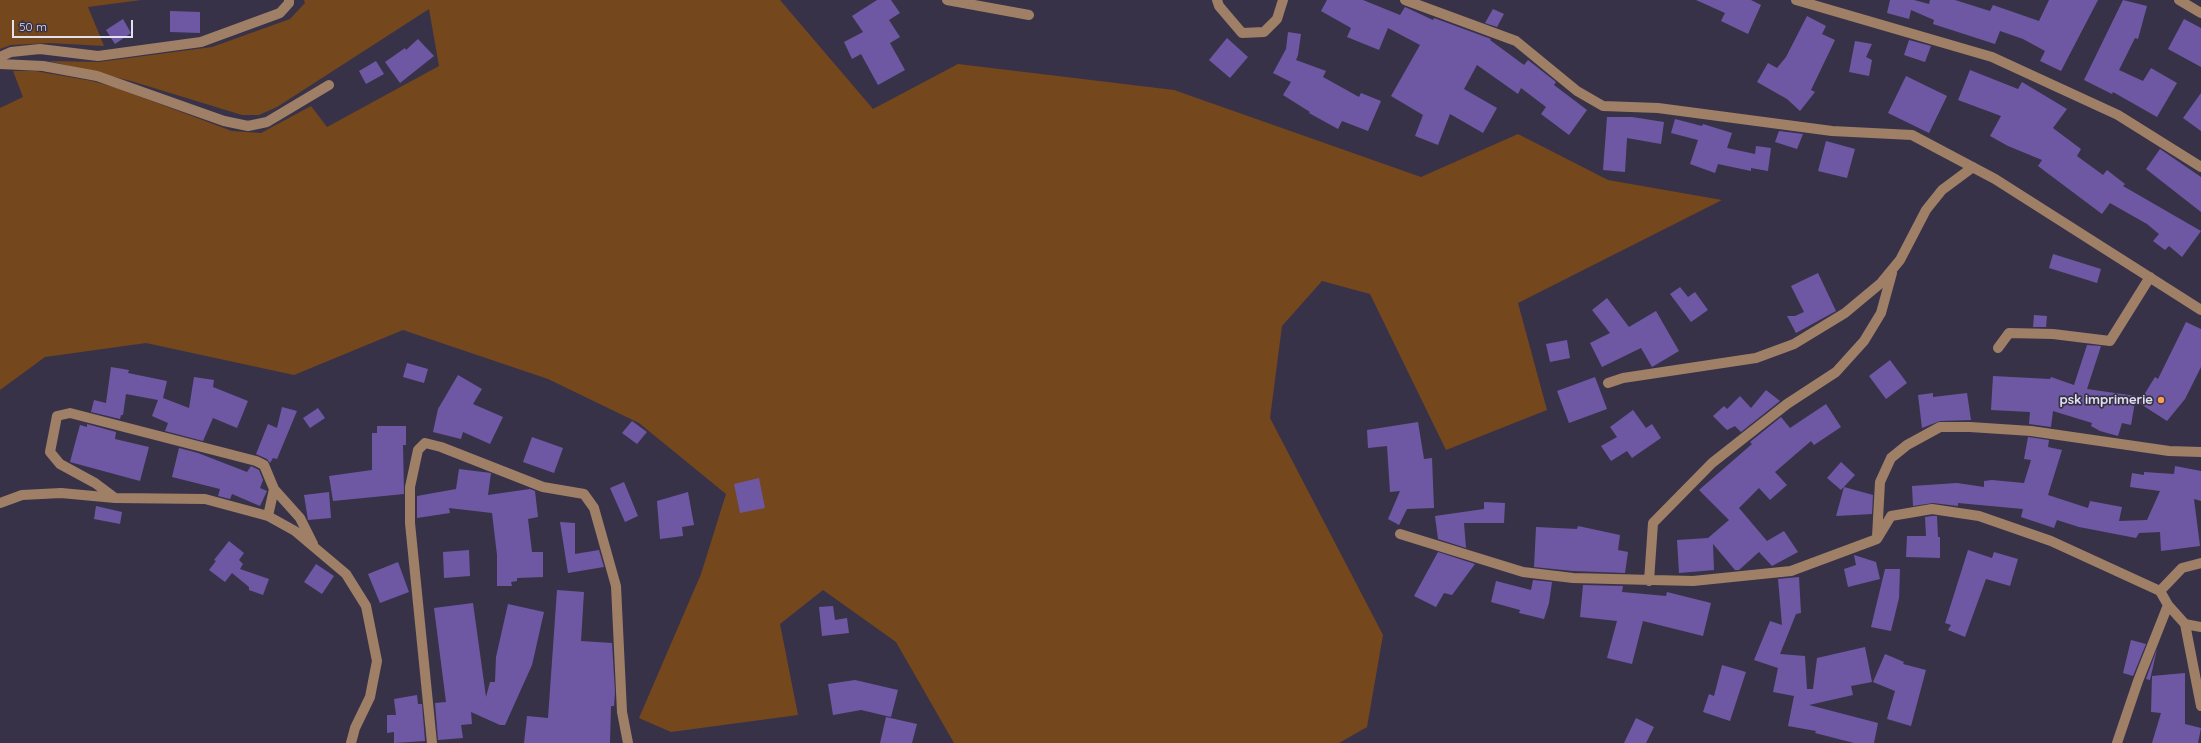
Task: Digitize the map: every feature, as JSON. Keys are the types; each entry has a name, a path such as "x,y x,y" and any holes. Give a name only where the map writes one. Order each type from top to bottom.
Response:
{"street":[{"path":"0,57 11,52 40,49 98,56 201,42 280,13 289,3 289,0"},
{"path":"947,0 1029,15"},
{"path":"1217,0 1219,6 1242,33 1264,32 1277,19 1283,0"},
{"path":"1405,0 1516,41 1577,91 1603,106 1658,108 1832,131 1912,135 1995,179 2201,310"},
{"path":"1796,0 1992,57 2118,116 2201,167"},
{"path":"2179,0 2201,13"},
{"path":"0,64 43,66 97,76 224,121 248,126 267,122 329,85"},
{"path":"1608,383 1623,378 1756,358 1794,344 1845,313 1881,283 1900,260 1926,210 1942,190 1973,167"},
{"path":"1649,581 1653,523 1712,463 1787,404 1836,372 1864,341 1881,313 1894,267"},
{"path":"1998,348 2009,334 2053,334 2110,341 2150,277"},
{"path":"115,498 95,483 60,464 50,452 57,416 70,413 264,464 274,489 300,518 315,547"},
{"path":"1877,539 1880,482 1891,458 1907,445 1940,427 1970,426 2031,431 2169,451 2201,452"},
{"path":"432,743 410,523 410,487 418,450 425,443 441,447 543,487 584,494 594,508 616,586 622,712 628,743"},
{"path":"268,516 274,489"},
{"path":"0,503 22,495 60,493 115,498 205,500 268,516 295,530 346,574 366,606 377,662 370,697 355,728 351,743"},
{"path":"1400,534 1523,572 1573,578 1649,581 1701,580 1791,571 1877,539 1891,516 1932,509 1979,516 2051,541 2160,591 2168,605 2185,624 2201,706"},
{"path":"2160,591 2182,568 2201,562"},
{"path":"2117,743 2138,681 2168,605"},
{"path":"2185,624 2201,627"}],"shaded area":[{"path":"0,0 141,0 88,7 104,46 49,43 11,45 0,49"},
{"path":"304,0 780,0 873,109 958,64 1174,90 1421,177 1518,134 1608,180 1722,200 1518,303 1547,410 1446,450 1370,294 1322,281 1282,326 1270,418 1383,635 1367,727 1339,743 954,743 896,642 823,590 780,624 798,715 671,732 639,718 701,574 726,494 639,423 548,379 403,330 294,375 146,343 45,357 0,390 0,108 23,97 13,71 35,71 92,81 117,88 232,131 261,133 311,106 327,127 439,66 429,9 277,107 259,115 242,115 131,81 49,61 99,62 212,47 290,19 305,3"}],"building":[{"path":"877,0 891,0 900,13 889,20 900,37 890,43 905,70 878,85 861,54 852,59 844,42 863,32 852,16"},
{"path":"1327,0 1363,0 1400,15 1405,7 1433,20 1434,18 1491,39 1490,40 1524,65 1528,60 1556,82 1554,85 1587,110 1569,135 1541,114 1546,107 1521,88 1518,94 1477,65 1464,89 1497,108 1483,133 1450,114 1438,145 1415,136 1423,115 1391,96 1420,45 1388,28 1379,50 1347,37 1351,28 1321,11"},
{"path":"1696,0 1751,0 1761,5 1748,34 1721,21 1725,13"},
{"path":"1890,0 1914,0 1929,4 1930,0 1955,0 1990,11 1993,5 2039,21 2049,0 2098,0 2061,71 2040,61 2045,51 2023,39 2000,31 1995,44 1933,24 1934,20 1911,10 1909,19 1887,13"},
{"path":"2123,0 2147,6 2138,39 2135,38 2119,70 2143,81 2151,68 2177,83 2157,117 2113,92 2112,94 2084,80"},
{"path":"1493,9 1504,14 1497,27 1485,23"},
{"path":"170,11 200,12 200,33 170,32"},
{"path":"1807,16 1826,26 1822,34 1835,40 1811,90 1815,92 1800,111 1787,99 1757,82 1768,63 1777,68 1786,57"},
{"path":"123,19 131,33 115,44 106,30"},
{"path":"2184,19 2201,28 2201,67 2168,49"},
{"path":"1288,32 1301,34 1296,60 1326,71 1323,77 1359,97 1361,93 1381,101 1368,131 1342,121 1338,129 1309,113 1310,112 1283,95 1291,82 1273,73 1286,49"},
{"path":"1227,38 1248,57 1230,78 1209,60"},
{"path":"418,39 434,56 400,83 385,62 405,48 406,50"},
{"path":"1909,40 1931,46 1925,62 1904,55"},
{"path":"1855,41 1872,44 1866,57 1872,60 1869,76 1849,72"},
{"path":"376,61 384,74 366,84 359,71"},
{"path":"1970,70 2018,89 2022,82 2067,109 2053,128 2081,149 2077,156 2103,175 2107,170 2125,184 2123,186 2201,231 2182,257 2169,246 2165,250 2153,241 2159,234 2147,224 2110,203 2102,214 2038,166 2042,160 2008,146 1990,136 2001,116 1958,100"},
{"path":"1906,76 1947,96 1929,133 1888,113"},
{"path":"2201,93 2201,131 2183,118"},
{"path":"1607,117 1632,117 1664,122 1661,144 1627,138 1625,172 1603,170"},
{"path":"1675,119 1702,126 1703,124 1732,133 1727,148 1755,154 1756,146 1771,148 1768,171 1751,168 1751,171 1718,164 1715,173 1690,164 1698,140 1671,133"},
{"path":"1779,131 1803,134 1797,149 1775,142"},
{"path":"1826,141 1855,149 1847,178 1818,171"},
{"path":"2160,149 2201,177 2201,212 2146,169"},
{"path":"2053,254 2101,269 2097,283 2049,268"},
{"path":"1818,273 1836,311 1796,333 1787,316 1795,316 1804,312 1791,286"},
{"path":"1680,287 1688,297 1695,292 1708,310 1691,322 1670,294"},
{"path":"1607,298 1629,327 1656,311 1679,351 1652,367 1641,348 1602,367 1590,343 1610,333 1592,310"},
{"path":"2034,315 2047,316 2046,327 2033,327"},
{"path":"2186,322 2201,329 2201,367 2185,399 2167,421 2139,403 2155,377 2158,379"},
{"path":"1567,340 1570,358 1550,362 1546,344"},
{"path":"2087,345 2101,346 2087,389 2136,396 2131,425 2122,423 2118,436 2100,431 2091,426 2092,423 2053,411 2051,427 2029,424 2030,412 1991,410 1993,376 2050,379 2051,377 2074,385"},
{"path":"1890,360 1907,383 1886,399 1869,376"},
{"path":"407,363 428,369 424,383 403,377"},
{"path":"111,367 129,370 128,373 167,381 163,398 189,408 194,377 214,380 213,387 248,401 237,428 213,418 203,441 165,431 168,423 152,416 158,400 126,394 123,415 121,415 120,419 91,412 94,400 106,403"},
{"path":"458,375 482,389 473,404 503,417 490,444 463,432 461,439 433,432 438,409"},
{"path":"1595,377 1607,409 1569,423 1557,391"},
{"path":"1766,390 1780,401 1741,432 1735,426 1727,430 1713,416 1724,406 1727,409 1740,396 1751,408"},
{"path":"1933,393 1933,397 1967,393 1971,420 1940,421 1922,428 1918,395"},
{"path":"1826,404 1841,427 1814,445 1811,441 1775,472 1787,485 1770,500 1759,488 1739,508 1767,541 1784,531 1798,552 1772,566 1759,552 1739,570 1735,570 1713,544 1714,570 1679,573 1677,540 1708,538 1729,520 1699,490 1752,444 1750,442 1781,417 1790,428"},
{"path":"282,407 297,411 277,459 273,458 270,463 267,459 256,454 268,424 277,428"},
{"path":"318,408 325,418 310,428 303,418"},
{"path":"1633,410 1646,428 1652,424 1661,438 1632,458 1627,451 1611,461 1601,446 1617,437 1610,427"},
{"path":"632,421 647,432 637,444 622,433"},
{"path":"1418,422 1424,459 1432,458 1434,508 1407,509 1399,525 1388,519 1400,491 1390,492 1387,446 1368,448 1367,430"},
{"path":"87,424 116,432 115,439 149,447 140,481 70,462 80,425 87,427"},
{"path":"377,426 406,426 406,445 403,445 404,494 333,501 329,476 372,470 372,433 377,433"},
{"path":"532,437 563,448 554,473 523,462"},
{"path":"2028,437 2049,440 2048,447 2062,450 2048,495 2088,508 2090,501 2122,507 2119,521 2147,520 2160,491 2130,487 2132,473 2144,475 2144,472 2174,474 2175,466 2201,471 2201,501 2194,499 2200,546 2161,551 2160,532 2139,533 2136,538 2079,527 2057,520 2054,528 2021,517 2023,509 1958,503 1958,506 1933,503 1913,506 1912,486 1957,483 1984,487 1984,481 1992,480 2024,483 2031,460 2024,459"},
{"path":"179,448 198,453 247,472 251,466 259,470 263,480 260,488 267,491 260,506 232,494 230,499 218,496 220,489 172,477"},
{"path":"1841,462 1855,475 1841,490 1827,478"},
{"path":"459,469 491,473 488,495 530,489 535,491 538,517 528,519 532,552 543,552 543,577 517,578 517,581 511,582 512,586 497,586 497,555 492,513 449,508 450,513 417,518 417,496 456,489"},
{"path":"759,478 765,508 740,513 734,484"},
{"path":"624,482 638,516 625,522 610,488"},
{"path":"1844,487 1873,495 1872,514 1836,516"},
{"path":"329,492 331,518 308,520 304,495"},
{"path":"688,492 694,525 682,527 683,536 660,539 657,501"},
{"path":"1484,502 1505,503 1504,523 1464,523 1466,548 1438,539 1435,516 1484,509"},
{"path":"96,506 122,512 120,524 94,519"},
{"path":"1937,516 1938,537 1940,537 1940,558 1906,557 1907,536 1926,536 1925,517"},
{"path":"560,522 575,523 575,554 599,550 604,567 568,573"},
{"path":"1578,526 1620,535 1618,550 1628,552 1625,573 1573,571 1534,567 1536,527 1577,529"},
{"path":"229,541 244,553 239,560 243,564 240,569 269,579 263,595 249,590 249,587 232,573 225,582 209,570 216,561 214,560"},
{"path":"469,550 470,576 444,578 443,552"},
{"path":"1968,550 1992,558 1994,552 2018,559 2010,586 1986,579 1965,637 1948,630 1951,625 1945,623"},
{"path":"1438,552 1475,564 1452,595 1444,593 1436,607 1414,596"},
{"path":"1854,555 1876,562 1880,579 1848,587 1844,569 1856,565"},
{"path":"398,562 409,592 380,603 368,574"},
{"path":"316,564 334,576 322,594 304,582"},
{"path":"1885,569 1900,569 1899,598 1891,631 1871,627"},
{"path":"1799,577 1801,613 1796,614 1780,654 1805,656 1807,689 1813,689 1817,658 1865,647 1872,682 1851,686 1853,695 1809,705 1878,723 1874,743 1854,743 1815,733 1816,731 1788,726 1794,696 1773,692 1778,668 1754,660 1770,621 1782,625 1778,579"},
{"path":"1533,580 1552,582 1549,603 1544,619 1519,613 1520,610 1491,602 1496,581 1531,590"},
{"path":"1583,585 1623,586 1622,592 1666,596 1667,592 1711,603 1703,636 1643,621 1632,664 1607,658 1617,621 1580,617"},
{"path":"557,590 584,592 581,641 612,643 615,692 614,706 611,706 610,743 524,743 527,716 548,718"},
{"path":"473,603 486,697 490,682 495,682 496,657 508,604 544,612 532,665 505,725 500,725 471,712 472,724 461,725 463,738 438,740 435,703 446,702 434,608"},
{"path":"833,606 835,620 847,618 849,633 822,636 819,607"},
{"path":"2131,640 2146,644 2133,676 2123,673"},
{"path":"2157,649 2150,680 2146,679"},
{"path":"1885,654 1904,662 1903,664 1926,670 1911,726 1887,719 1895,691 1873,682"},
{"path":"1722,665 1746,672 1730,721 1703,712 1709,694 1714,696"},
{"path":"2185,673 2185,724 2201,728 2198,743 2152,743 2161,713 2151,712 2152,676"},
{"path":"855,680 898,690 891,717 861,710 833,715 828,684"},
{"path":"417,695 418,704 422,704 425,741 394,743 394,732 387,733 387,715 396,715 394,699"},
{"path":"886,717 917,724 912,743 880,743"},
{"path":"1636,718 1654,727 1646,743 1624,743"}],"place":[{"name":"psk imprimerie","path":"2161,400"}]}
